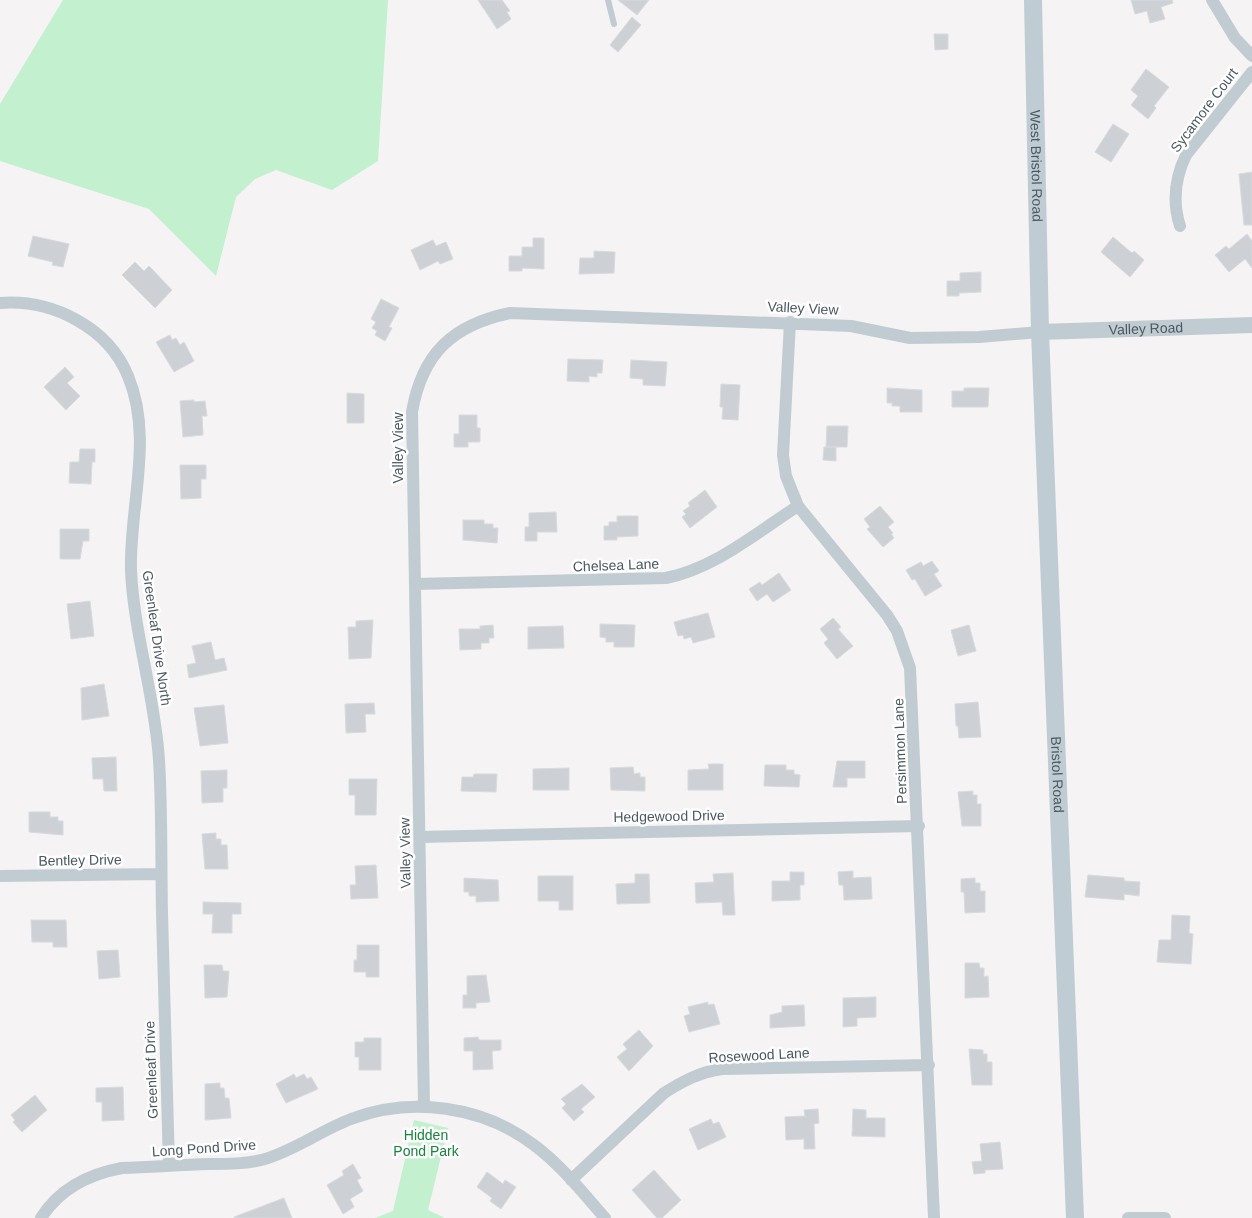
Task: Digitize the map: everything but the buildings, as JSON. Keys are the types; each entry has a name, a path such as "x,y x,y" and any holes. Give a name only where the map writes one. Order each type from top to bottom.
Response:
{"main road":[{"name":"West Bristol Road","path":"1033,0 1040,332"},
{"name":"Bristol Road","path":"1040,332 1075,1218"}],"street":[{"path":"1212,0 1230,32 1252,56"},
{"name":"Sycamore Court","path":"1180,226 1175,199 1181,166 1186,155 1252,72"},
{"name":"Greenleaf Drive North","path":"0,303 42,306 82,322 96,333 119,359 134,390 140,430 131,569 159,758 163,973"},
{"name":"Valley View","path":"424,1106 412,412 421,376 433,356 460,330 487,318 510,313 790,322 851,326 910,338 979,337 1040,332"},
{"name":"Persimmon Lane","path":"790,322 783,455 786,476 798,506 887,615 905,649 913,688 934,1218"},
{"name":"Valley Road","path":"1040,332 1252,325"},
{"name":"Chelsea Lane","path":"415,584 666,578 686,574 708,564 798,506"},
{"name":"Hedgewood Drive","path":"420,837 919,826"},
{"name":"Bentley Drive","path":"0,876 161,874"},
{"name":"Greenleaf Drive","path":"163,973 169,1166"},
{"name":"Rosewood Lane","path":"571,1180 664,1093 681,1082 700,1074 722,1069 929,1065"},
{"name":"Long Pond Drive","path":"41,1218 62,1193 90,1176 122,1168 248,1163 264,1159 351,1119 389,1109 424,1106 462,1111 488,1119 512,1130 534,1144 571,1180 605,1218"},
{"path":"1128,1218 1164,1218"}],"lane":[{"path":"608,0 614,24"}],"green space":[{"path":"63,0 388,0 378,161 332,190 276,170 255,179 236,197 216,276 149,209 0,161 0,104"},
{"name":"Hidden Pond Park","path":"414,1120 448,1128 428,1210 445,1218 375,1218 393,1211"}]}
